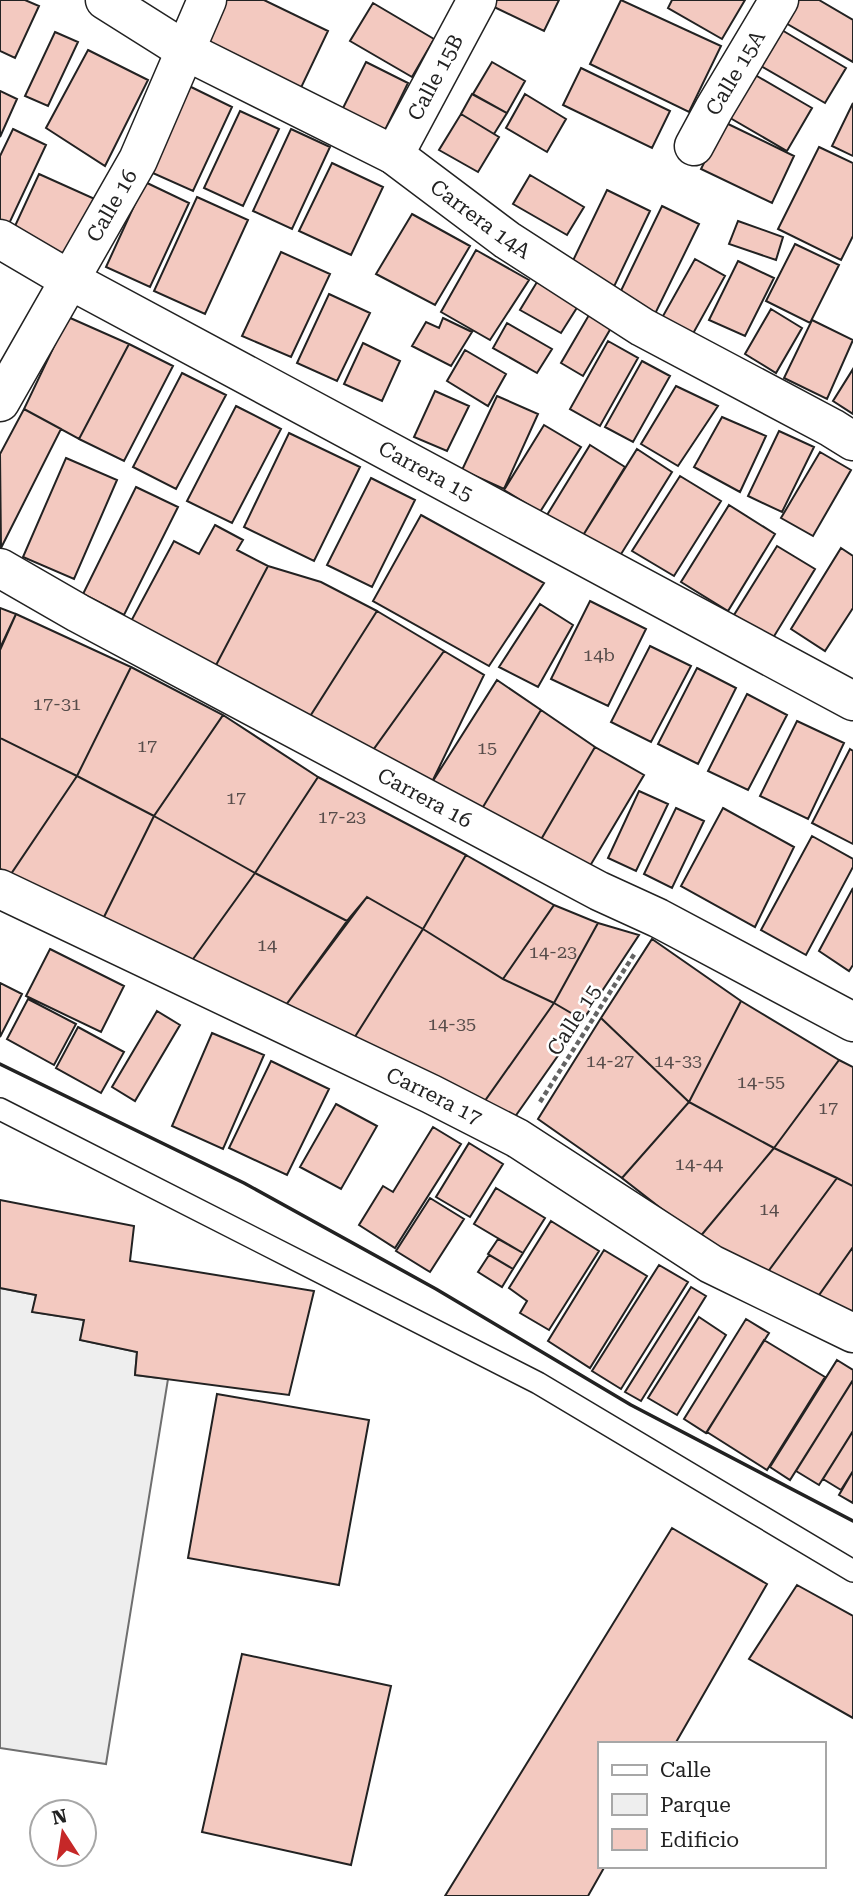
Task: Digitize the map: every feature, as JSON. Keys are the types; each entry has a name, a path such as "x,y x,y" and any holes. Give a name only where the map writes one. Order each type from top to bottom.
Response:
{"street":[{"name":"Carrera 14A","path":"105,0 186,51 394,155 506,240 642,327 853,441"},
{"name":"Calle 16","path":"0,402 138,160 207,0"},
{"name":"Calle 15B","path":"394,155 477,0"},
{"name":"Calle 15A","path":"694,146 779,0"},
{"name":"Carrera 15","path":"0,239 70,280 853,701"},
{"name":"Carrera 16","path":"0,568 78,613 599,891 658,918 853,1022"},
{"name":"Carrera 17","path":"0,889 431,1094 517,1138 711,1264 853,1333"}],"lane":[{"path":"0,1108 538,1382 853,1571"}],"path":[{"name":"Calle 15","path":"517,1138 658,918"}],"green space":[{"path":"0,1288 36,1295 33,1312 84,1320 81,1340 137,1352 135,1375 168,1379 106,1764 0,1748"}],"building":[{"path":"0,0 25,0 39,6 15,58 0,51"},
{"path":"225,0 264,0 328,31 298,94 202,47"},
{"path":"495,0 559,0 544,31 492,6"},
{"path":"621,0 721,46 689,112 590,64"},
{"path":"672,0 745,0 722,39 668,8"},
{"path":"787,0 819,0 853,20 853,62 777,18"},
{"path":"373,3 434,39 412,77 350,41"},
{"path":"775,26 846,68 825,103 754,62"},
{"path":"55,32 78,42 48,106 25,96"},
{"path":"88,50 148,80 105,166 46,128"},
{"path":"366,62 408,83 385,130 342,110"},
{"path":"492,62 525,81 507,113 473,94"},
{"path":"581,68 670,111 652,148 563,105"},
{"path":"750,72 812,108 787,151 725,115"},
{"path":"185,84 232,107 193,191 146,170"},
{"path":"0,91 17,99 0,137"},
{"path":"472,94 507,113 494,134 461,114"},
{"path":"525,94 566,119 547,152 506,128"},
{"path":"853,103 853,156 832,146"},
{"path":"240,111 279,129 243,206 204,188"},
{"path":"461,114 499,137 478,172 439,150"},
{"path":"724,122 794,156 772,203 701,169"},
{"path":"13,129 46,145 7,228 0,225 0,156"},
{"path":"291,129 330,147 292,229 253,211"},
{"path":"819,147 853,163 853,236 841,260 778,229"},
{"path":"332,163 383,187 351,255 299,231"},
{"path":"39,174 97,200 67,266 9,239"},
{"path":"530,175 584,207 567,235 513,204"},
{"path":"145,182 189,203 150,287 106,267"},
{"path":"607,190 650,211 610,295 567,273"},
{"path":"197,197 248,220 205,314 154,291"},
{"path":"662,206 699,224 653,318 616,301"},
{"path":"412,214 470,246 435,305 376,274"},
{"path":"738,221 783,237 776,260 729,244"},
{"path":"795,244 839,265 810,323 766,301"},
{"path":"476,250 529,280 490,340 441,312"},
{"path":"281,252 330,274 291,357 242,336"},
{"path":"695,259 725,276 685,348 654,332"},
{"path":"738,261 774,278 745,336 709,320"},
{"path":"537,282 578,306 561,333 520,310"},
{"path":"329,294 370,313 337,381 297,363"},
{"path":"771,309 802,328 776,373 745,354"},
{"path":"589,315 611,328 583,376 561,363"},
{"path":"68,317 129,344 79,439 24,409"},
{"path":"443,318 472,332 451,366 412,346 426,322 439,328"},
{"path":"812,320 853,340 827,399 784,378"},
{"path":"507,323 552,349 537,373 493,348"},
{"path":"608,341 638,358 600,426 570,409"},
{"path":"363,343 400,361 382,401 344,384"},
{"path":"129,344 173,366 124,461 79,439"},
{"path":"465,350 506,374 488,406 447,381"},
{"path":"642,361 670,376 633,442 605,427"},
{"path":"853,369 853,414 833,401"},
{"path":"182,373 226,395 176,489 133,467"},
{"path":"676,386 718,406 678,466 641,444"},
{"path":"435,391 469,406 447,451 414,437"},
{"path":"497,396 538,414 504,489 462,470"},
{"path":"236,406 281,429 232,523 187,501"},
{"path":"24,409 61,429 1,548 0,454"},
{"path":"722,417 766,436 740,492 694,467"},
{"path":"544,425 581,447 540,512 504,490"},
{"path":"779,431 814,447 782,512 748,496"},
{"path":"289,433 360,467 314,561 244,527"},
{"path":"590,445 625,467 582,537 547,515"},
{"path":"637,449 672,472 618,559 582,537"},
{"path":"820,452 851,470 813,536 781,518"},
{"path":"66,458 117,480 74,579 23,557"},
{"path":"680,476 721,501 674,576 632,551"},
{"path":"371,478 415,500 372,587 327,565"},
{"path":"136,487 178,507 124,615 83,594"},
{"path":"729,505 775,534 728,611 681,582"},
{"path":"421,515 544,583 489,666 373,601"},
{"path":"215,525 243,540 237,550 268,566 214,669 129,625 174,541 199,554"},
{"path":"777,546 815,569 773,638 734,615"},
{"path":"841,548 853,556 853,608 825,651 791,629"},
{"path":"268,566 321,582 377,611 309,718 214,669"},
{"path":"590,601 646,629 608,706 551,679"},
{"path":"540,604 573,625 538,687 499,667"},
{"path":"0,608 16,614 0,648"},
{"path":"377,611 444,651 371,753 309,718"},
{"path":"16,614 131,667 77,776 0,738 0,650"},
{"path":"650,646 691,666 651,742 611,722"},
{"path":"444,651 484,675 431,784 371,753"},
{"path":"131,667 223,715 154,816 77,776"},
{"path":"697,668 736,688 698,764 658,744"},
{"path":"497,680 541,710 480,812 431,784"},
{"path":"747,694 787,715 748,790 708,771"},
{"path":"541,710 595,747 539,843 480,812"},
{"path":"223,715 318,777 255,873 154,816"},
{"path":"797,721 844,743 808,819 760,796"},
{"path":"0,738 77,776 11,874 0,869"},
{"path":"595,747 644,775 587,871 539,843"},
{"path":"850,749 853,751 853,844 812,823"},
{"path":"77,776 154,816 100,925 11,874"},
{"path":"318,777 466,855 423,929 367,897 347,921 255,873"},
{"path":"639,791 668,804 636,871 608,858"},
{"path":"676,808 704,821 672,888 644,874"},
{"path":"723,808 794,847 755,927 681,886"},
{"path":"154,816 255,873 188,966 100,925"},
{"path":"812,836 853,859 853,867 806,955 761,930"},
{"path":"466,855 554,905 503,979 423,929"},
{"path":"255,873 347,921 283,1009 188,966"},
{"path":"853,888 853,965 849,971 819,951"},
{"path":"367,897 423,929 351,1043 283,1009"},
{"path":"554,905 598,923 554,1003 503,979"},
{"path":"598,923 639,935 583,1020 554,1003"},
{"path":"423,929 503,979 554,1003 482,1105 351,1043"},
{"path":"652,939 741,1001 689,1102 601,1018"},
{"path":"50,949 124,986 101,1032 26,996"},
{"path":"0,983 22,994 0,1037"},
{"path":"28,999 76,1024 54,1065 7,1039"},
{"path":"741,1001 839,1060 774,1148 689,1102"},
{"path":"554,1003 583,1020 512,1121 482,1105"},
{"path":"157,1011 180,1025 135,1101 112,1087"},
{"path":"601,1018 689,1102 622,1178 538,1119"},
{"path":"78,1027 124,1052 101,1093 56,1068"},
{"path":"212,1033 264,1055 223,1149 172,1126"},
{"path":"839,1060 853,1067 853,1186 774,1148"},
{"path":"271,1061 329,1089 287,1175 229,1148"},
{"path":"689,1102 774,1148 699,1238 622,1178"},
{"path":"336,1104 377,1126 341,1189 300,1167"},
{"path":"433,1127 461,1144 395,1248 359,1225 383,1186 393,1192"},
{"path":"469,1143 503,1164 470,1217 436,1197"},
{"path":"774,1148 837,1178 767,1273 699,1238"},
{"path":"837,1178 853,1186 853,1247 817,1298 767,1273"},
{"path":"496,1188 545,1218 523,1253 474,1224"},
{"path":"430,1198 464,1219 430,1272 396,1251"},
{"path":"0,1200 134,1226 130,1261 314,1291 289,1395 135,1375 137,1352 80,1340 84,1320 32,1312 36,1295 0,1288"},
{"path":"551,1221 599,1251 549,1330 520,1313 527,1301 509,1288"},
{"path":"498,1239 523,1253 513,1269 488,1254"},
{"path":"853,1247 853,1317 817,1298"},
{"path":"604,1250 647,1276 590,1368 548,1341"},
{"path":"489,1255 513,1269 502,1287 478,1272"},
{"path":"659,1265 688,1282 621,1389 592,1371"},
{"path":"691,1287 706,1296 641,1401 625,1392"},
{"path":"699,1317 726,1335 677,1415 648,1398"},
{"path":"746,1319 769,1333 706,1433 684,1419"},
{"path":"764,1340 825,1377 767,1470 707,1432"},
{"path":"837,1360 853,1370 853,1380 790,1480 770,1467"},
{"path":"853,1380 853,1431 819,1485 796,1471"},
{"path":"217,1394 369,1420 339,1585 188,1558"},
{"path":"853,1431 853,1471 841,1490 823,1479"},
{"path":"853,1471 853,1503 839,1495"},
{"path":"672,1528 767,1584 676,1742 598,1742 598,1868 604,1868 588,1896 445,1896"},
{"path":"797,1585 853,1616 853,1718 749,1659"},
{"path":"242,1654 391,1686 351,1865 202,1832"}],"wall":[{"path":"0,1064 244,1183 436,1289 631,1405 853,1521"}]}
